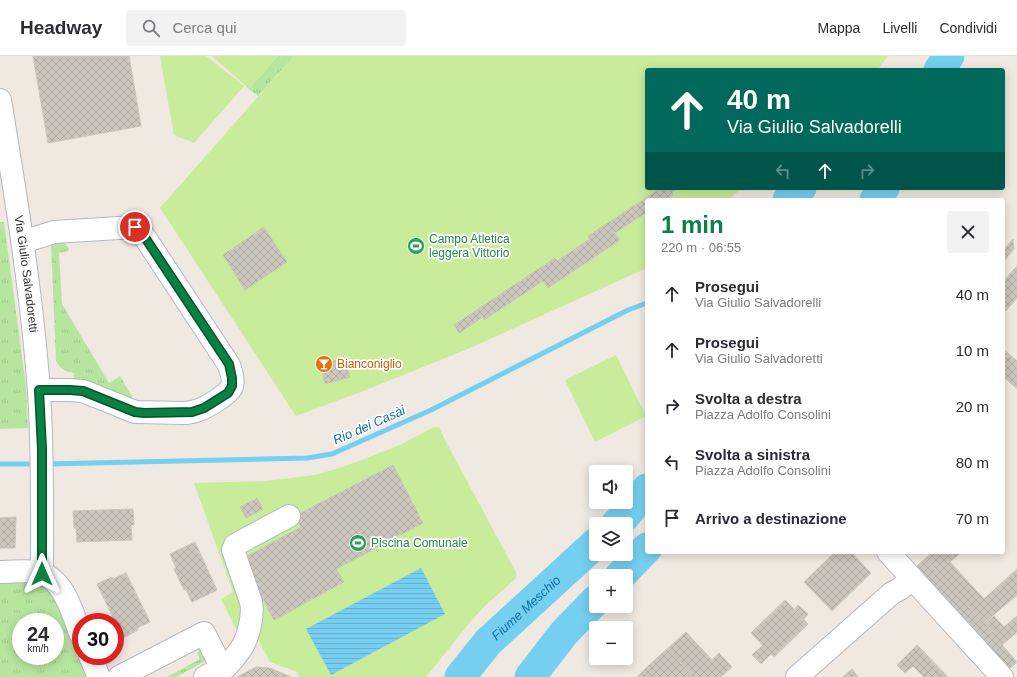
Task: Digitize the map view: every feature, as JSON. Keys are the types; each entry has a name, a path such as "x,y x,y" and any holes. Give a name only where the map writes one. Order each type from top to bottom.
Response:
{"street":[{"name":"Via Giulio Salvadoretti","path":"0,100 23,242 39,390 42,449 42,574"},
{"path":"23,242 54,232 135,227 146,239 229,364 232,378 232,386 228,393 198,411 184,413 135,412 83,391 39,390"},
{"path":"119,677 204,633 213,672 226,667 242,649 253,609 233,550 235,545 289,516"},
{"path":"890,554 994,674"},
{"path":"0,572 31,572 42,574 52,579 60,588 72,615"},
{"path":"797,677 892,593 900,589 912,579"},
{"path":"94,665 99,677"}],"green space":[{"path":"160,56 206,56 244,86 194,143 174,135"},
{"path":"212,56 278,56 249,89"},
{"path":"278,56 294,56 258,96 249,89"},
{"name":"Campo Atletica leggera Vittorio","path":"294,56 888,56 879,68 645,68 645,190 740,190 730,198 645,198 645,269 470,348 366,390 296,416 160,208"},
{"path":"0,222 4,222 26,387 28,428 0,429"},
{"path":"63,242 69,248 68,251 59,253 62,304 109,383 120,376 134,400 86,380 73,381 74,373 63,369 56,361 51,243"},
{"path":"616,355 645,417 595,442 565,380"},
{"name":"Piscina Comunale","path":"434,427 439,427 517,574 516,578 471,621 426,677 299,677 297,672 270,662 256,635 236,629 221,599 233,592 194,483 266,481 315,475 343,467 400,445"},
{"path":"0,582 35,582 47,588 57,600 62,613 12,613 12,665 64,665 64,618 72,638 72,665 82,665 87,677 0,677"},
{"path":"200,651 209,654 211,658 176,677 167,677 200,659 197,653"}],"water":[{"path":"421,568 445,614 331,675 306,629"}],"building":[{"path":"33,56 129,56 141,126 48,143"},
{"path":"658,190 675,190 672,192 673,195 668,198 646,198"},
{"path":"645,199 645,213 615,233 620,240 548,288 543,281 484,320 483,317 459,333 454,325 555,258 557,261 590,239 588,236"},
{"path":"264,227 287,262 245,290 223,255"},
{"path":"1013,239 1014,249 1005,260 1005,249"},
{"path":"1017,266 1017,298 1005,312 1005,280"},
{"path":"1005,351 1017,361 1017,389 1005,378"},
{"path":"344,358 350,377 325,384 321,365"},
{"path":"393,465 423,523 336,569 344,582 274,620 242,559 301,527 295,516"},
{"path":"257,498 263,509 246,518 240,507"},
{"path":"133,509 134,525 131,525 132,540 77,542 73,511"},
{"path":"16,517 15,548 0,548 0,518"},
{"path":"195,542 217,590 192,602 186,589 184,590 174,569 176,568 170,554"},
{"path":"833,554 853,554 871,573 832,611 804,582"},
{"path":"931,554 959,554 950,562 984,599 1017,569 1017,595 983,624 926,558"},
{"path":"926,558 983,624 985,623 991,632 995,630 997,633 986,643 917,566"},
{"path":"126,573 150,622 137,628 138,630 124,637 124,613 111,613 97,584 112,577 113,579"},
{"path":"785,600 808,624 774,657 751,633"},
{"path":"798,605 808,614 804,619 794,610"},
{"path":"994,616 1004,627 1017,616 1017,632 1002,645 1017,662 1009,669 986,643 997,633 995,630 991,632 985,623"},
{"path":"686,632 712,660 719,653 732,667 721,677 693,677 667,649"},
{"path":"763,645 771,654 761,664 752,655"},
{"path":"917,645 948,677 924,677 913,666 905,673 897,665"},
{"path":"667,649 693,677 655,677 647,667"},
{"path":"256,667 270,668 291,677 237,677"},
{"path":"647,667 655,677 637,677"},
{"path":"852,669 858,677 843,677"}],"waterway":[{"name":"Fiume Meschio","path":"940,68 949,56"},
{"name":"Fiume Meschio","path":"790,198 799,190"},
{"path":"876,198 882,190"},
{"name":"Rio dei Casài","path":"47,464 307,458 332,454 431,410 628,310 645,304"},
{"name":"Rio dei Casài","path":"0,464 37,464"},
{"name":"Fiume Meschio","path":"624,517 645,491"},
{"name":"Fiume Meschio","path":"460,677 488,642 589,549"},
{"path":"627,569 645,550"},
{"path":"530,677 564,633 589,607"}],"place":[{"name":"Campo Atletica leggera Vittorio","path":"416,246"},
{"name":"Bianconiglio","path":"324,364"},
{"name":"Piscina Comunale","path":"358,543"}],"route":[{"path":"42,574 42,449 39,390 83,391 126,410 135,412 184,413 198,411 204,408 228,393 232,386 229,364 146,239 135,227"}]}
